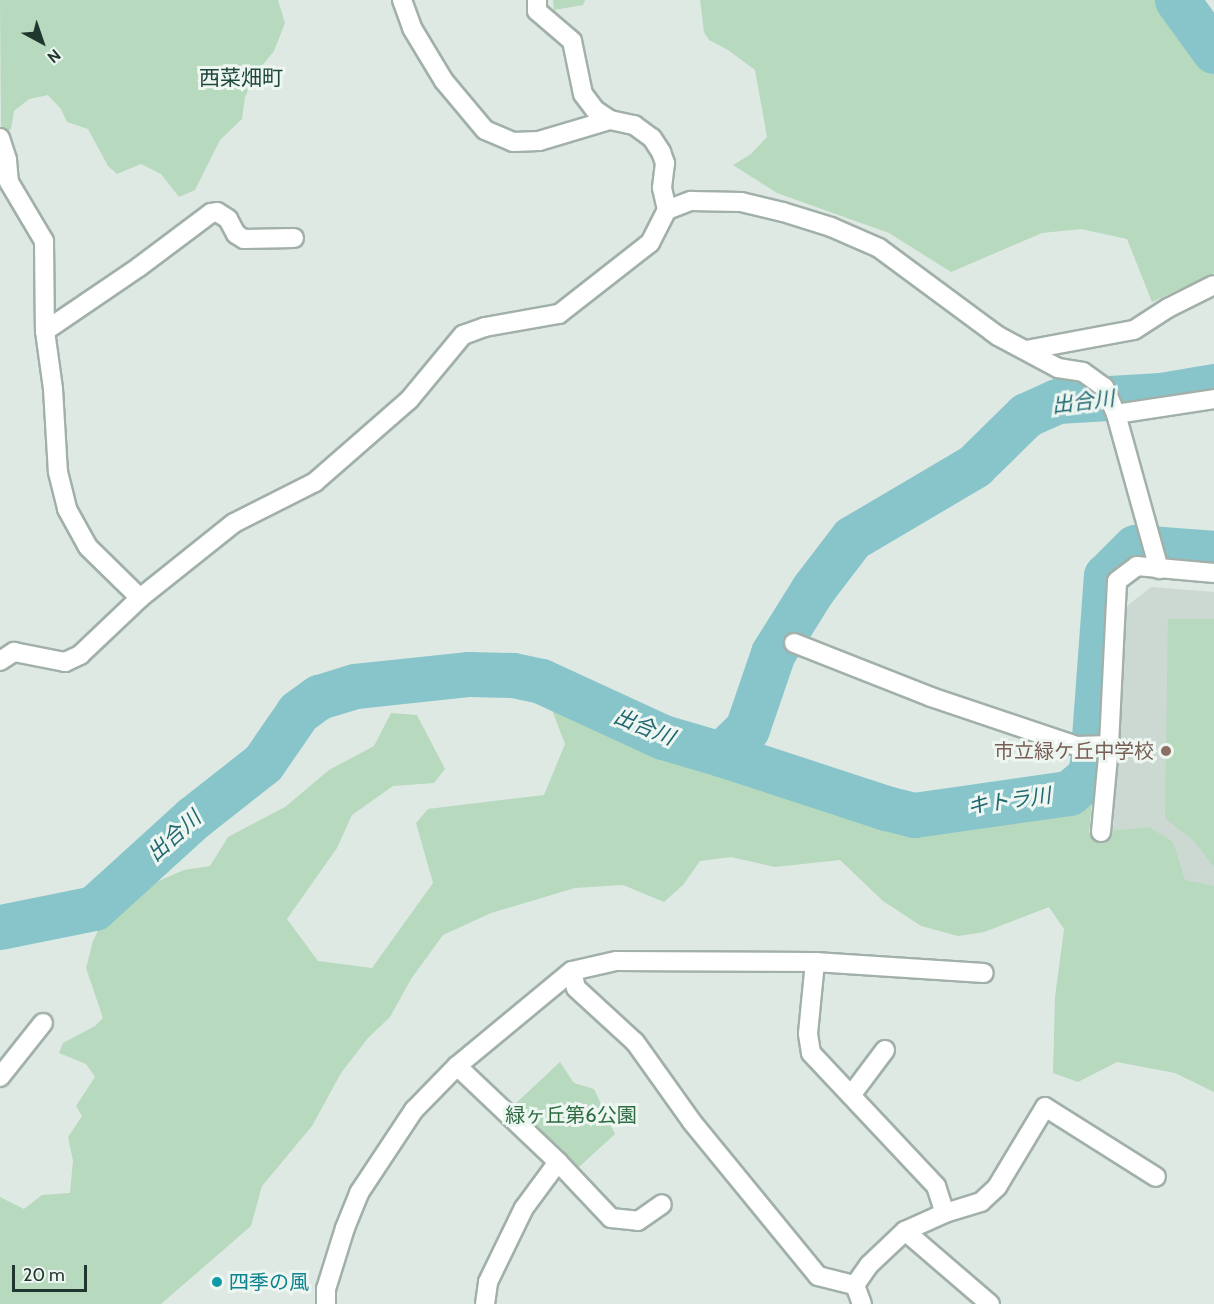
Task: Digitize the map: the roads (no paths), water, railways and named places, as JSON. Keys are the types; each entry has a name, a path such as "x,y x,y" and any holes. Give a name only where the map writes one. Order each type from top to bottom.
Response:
{"street":[{"path":"402,0 412,28 444,81 485,130 513,142 539,141 610,120"},
{"path":"0,661 14,652 65,662 80,654 140,598 234,523 315,482 409,400 463,334 485,327 559,314 650,243 667,210 662,188 665,164 661,152 652,138 634,125 610,120 596,110 583,94 572,41 537,11 537,0"},
{"path":"0,138 7,160 9,182 44,241 45,331 53,389 58,472 67,509 88,548 140,598"},
{"path":"667,210 691,201 741,202 831,227 879,248 918,274 975,320 1026,350 1058,368 1083,372 1104,387 1116,414 1159,569"},
{"path":"45,331 139,267 211,213 217,212 228,219 236,234 244,238 294,238"},
{"path":"1026,350 1134,330 1168,308 1214,285"},
{"path":"1116,414 1214,399"},
{"path":"1101,832 1109,746 1117,581 1137,566 1214,573"},
{"path":"794,643 931,697 1077,746 1109,746"},
{"path":"326,1304 326,1289 345,1228 359,1193 414,1110 457,1066 572,971 616,961 815,962 984,973"},
{"path":"815,962 808,1034 811,1053 936,1186 945,1213"},
{"path":"572,971 576,988 635,1042 692,1122 818,1276 855,1285"},
{"path":"0,1077 43,1023"},
{"path":"852,1094 885,1050"},
{"path":"457,1066 558,1162 611,1218 638,1221 663,1204"},
{"path":"855,1285 869,1265 904,1231 945,1213 981,1202 997,1187 1045,1107 1156,1177"},
{"path":"485,1304 488,1282 525,1208 558,1162"},
{"path":"904,1231 990,1304"},
{"path":"855,1285 862,1304"}],"waterway":[{"name":"出合川","path":"1177,0 1214,51"},
{"name":"出合川","path":"0,927 94,908 193,818 263,763 298,712 319,697 355,686 469,674 513,675 541,681 663,737 721,754 747,729 773,653 813,589 852,538 974,466 1026,415 1057,401 1161,395 1214,386"},
{"name":"キトラ川","path":"721,754 914,815 1069,793 1088,777 1092,765 1106,576 1135,547 1214,553"}],"place":[{"name":"市立緑ケ丘中学校","path":"1166,751"},
{"name":"四季の風","path":"217,1282"}],"district":[{"name":"西菜畑町","path":"241,78"}],"park label":[{"name":"緑ヶ丘第6公園","path":"571,1115"}]}
